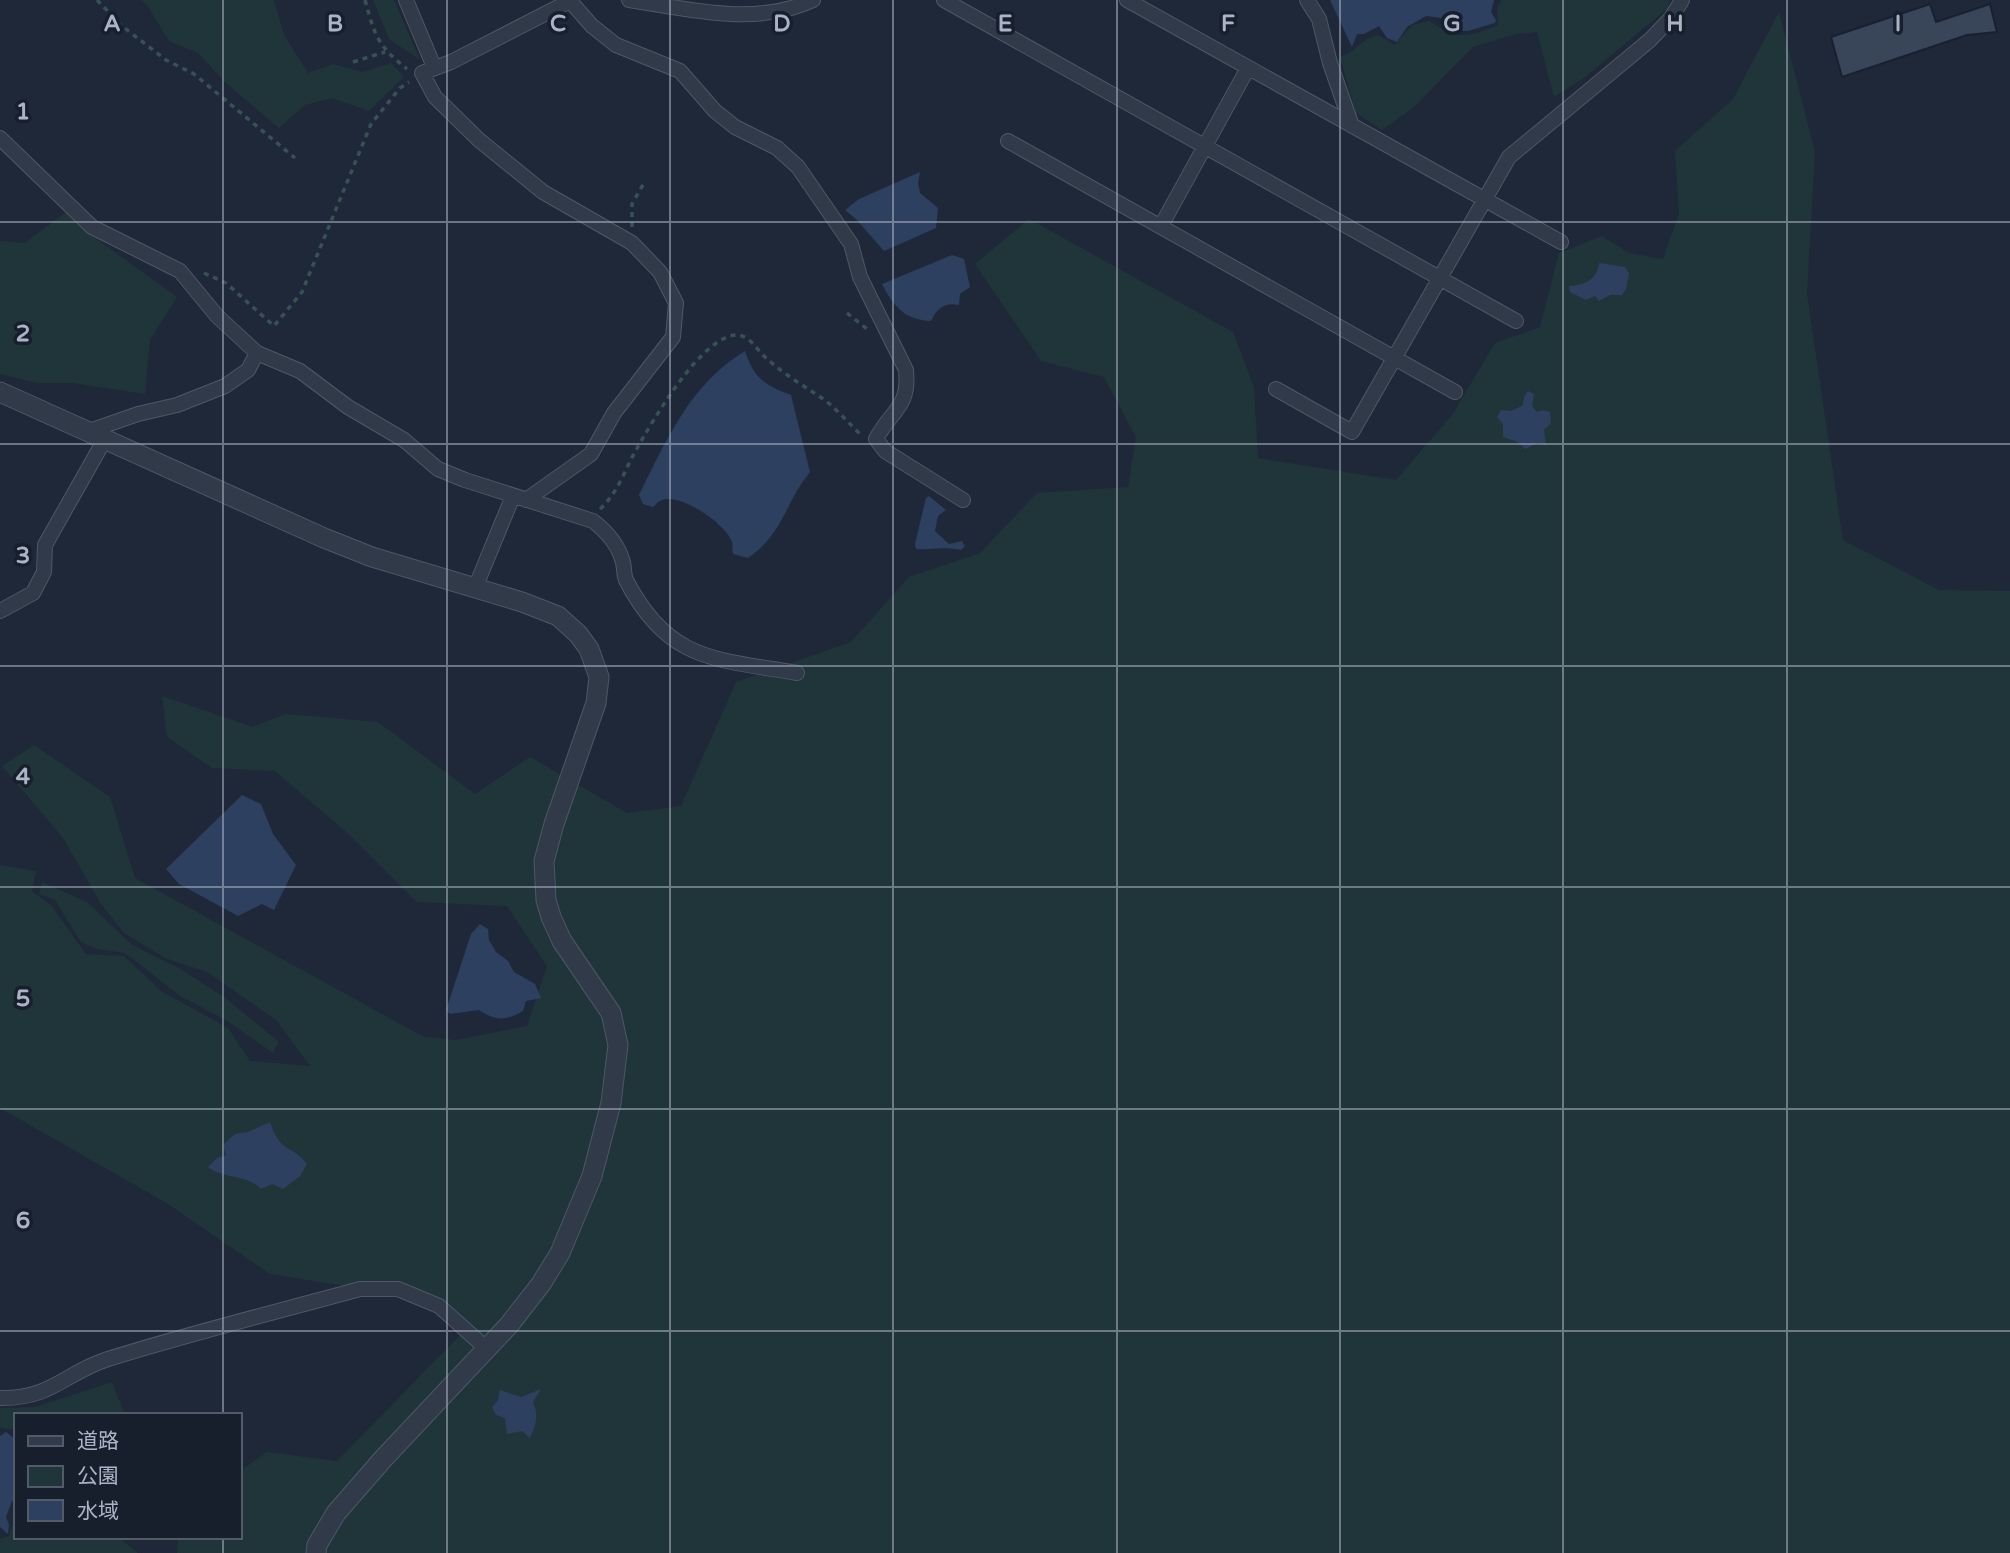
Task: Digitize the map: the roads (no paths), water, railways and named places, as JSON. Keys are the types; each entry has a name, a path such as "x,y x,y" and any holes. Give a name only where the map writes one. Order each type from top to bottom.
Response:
{"street":[{"path":"406,0 434,67"},
{"path":"475,588 520,498 590,454 614,413 673,337 676,303 660,272 632,243 542,192 479,140 435,97 422,73 451,62 571,0 592,26 615,45 680,71 715,111 735,127 777,148 798,167 851,244 860,277 905,370 908,387 902,404 882,427 876,439 886,452 963,500"},
{"path":"629,0 720,14 772,12 813,0"},
{"path":"944,0 1516,321"},
{"path":"1127,0 1562,242"},
{"path":"1307,0 1319,19 1330,63 1352,126"},
{"path":"1276,389 1352,432 1509,157 1650,40 1671,18 1682,0"},
{"path":"1161,226 1248,68"},
{"path":"0,138 92,227 180,271 217,316 257,353 300,371 348,407 404,440 438,469 593,521 609,534 623,560 624,577 650,618 668,637 693,652 718,659 797,673"},
{"path":"1008,141 1455,392"},
{"path":"0,611 33,593 44,572 46,545 97,435 138,414 177,405 225,386 248,370 257,353"},
{"path":"0,392 267,515 324,538 372,557 522,602 558,616 578,634 589,649 599,677 596,703 544,861 546,900 551,917 562,941 611,1013 618,1045 611,1103 593,1177 574,1222 541,1284 487,1349 336,1513 317,1545 316,1553"},
{"path":"0,1398 17,1398 44,1392 104,1360 360,1289 398,1289 439,1306 487,1349"}],"water":[{"path":"1330,0 1494,0 1491,12 1496,20 1495,23 1468,31 1450,30 1442,18 1426,16 1407,27 1397,42 1387,38 1379,26 1364,34 1357,34 1352,47"},
{"path":"920,172 920,193 938,208 936,228 884,251 845,210 859,199"},
{"path":"952,255 964,259 970,287 960,294 959,305 942,307 931,321 907,315 891,299 882,284"},
{"path":"1599,263 1625,267 1629,273 1622,295 1610,295 1599,301 1595,296 1586,300 1570,292 1569,286 1585,283 1596,274"},
{"path":"745,351 752,368 761,379 791,395 810,472 777,528 748,558 733,554 728,535 712,519 691,505 670,499 661,500 653,507 643,504 639,495 670,434 694,397 726,364"},
{"path":"1528,391 1534,394 1532,406 1537,412 1550,412 1551,423 1544,430 1546,445 1538,443 1525,449 1518,442 1503,437 1503,424 1497,417 1501,410 1511,411 1522,406"},
{"path":"929,496 946,510 938,516 935,531 949,544 962,541 965,546 961,550 916,549 926,498"},
{"path":"242,795 261,804 273,834 296,865 274,910 262,904 238,916 179,884 166,869"},
{"path":"480,924 488,929 489,940 496,952 508,961 514,972 535,984 541,998 526,1001 523,1011 511,1017 495,1018 479,1010 450,1014 446,1010 471,934"},
{"path":"270,1122 282,1144 307,1164 300,1176 283,1189 273,1184 261,1189 248,1181 221,1174 208,1167 217,1158 226,1155 223,1145 235,1134 248,1132"},
{"path":"541,1389 533,1402 536,1420 530,1438 522,1431 507,1434 505,1418 496,1415 492,1407 498,1400 500,1390 521,1397"},
{"path":"6,1432 14,1438 14,1500 6,1517 8,1534 0,1527 0,1436"}]}
